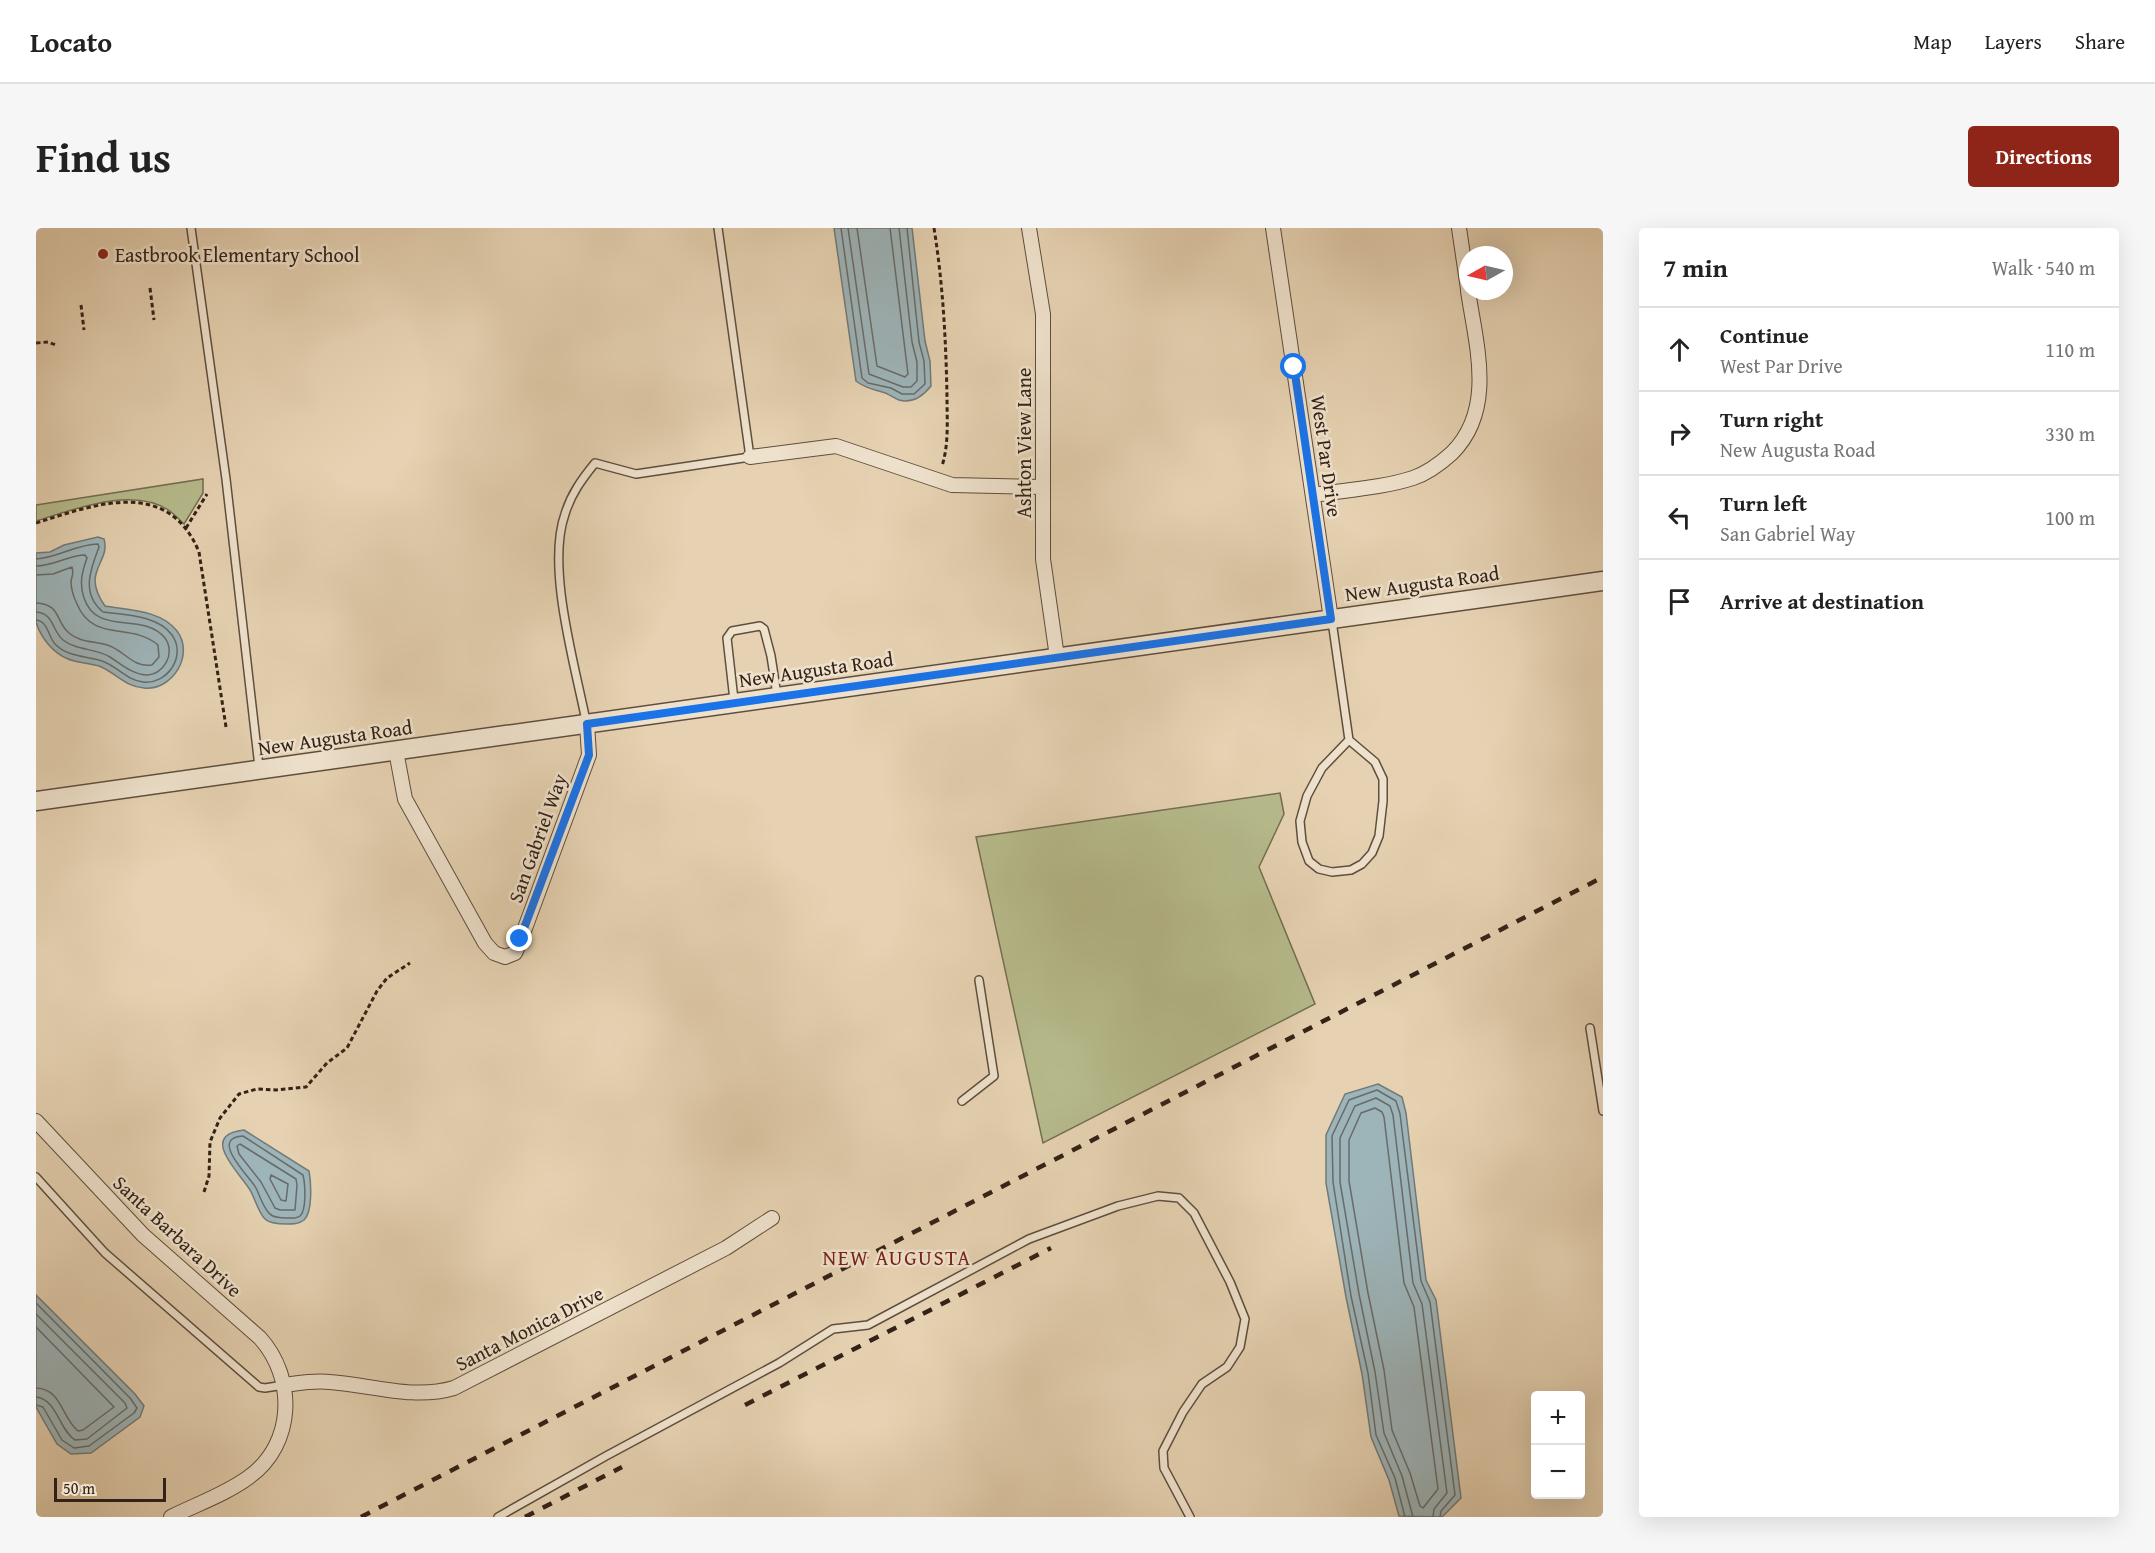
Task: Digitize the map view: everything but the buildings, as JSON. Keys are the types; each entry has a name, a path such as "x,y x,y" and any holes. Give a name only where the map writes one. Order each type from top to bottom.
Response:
{"street":[{"name":"Ashton View Lane","path":"1029,228 1043,314 1043,560 1057,657"},
{"name":"West Par Drive","path":"1273,228 1331,619"},
{"path":"1459,228 1462,246"},
{"path":"1314,495 1414,478 1445,459 1462,440 1477,411 1480,380 1469,300"},
{"path":"750,457 836,446 952,485 1042,487"},
{"name":"New Augusta Road","path":"36,801 1603,581"},
{"name":"San Gabriel Way","path":"396,751 405,799 485,943 494,952 505,957 515,953 589,755 587,724"},
{"name":"Santa Barbara Drive","path":"36,1121 143,1235 260,1338 272,1353 284,1385 286,1399 283,1428 269,1457 258,1470 241,1482 171,1517"},
{"name":"Santa Monica Drive","path":"284,1385 322,1381 421,1394 454,1388 726,1248 772,1218"}],"lane":[{"path":"190,228 226,479 259,770"},
{"path":"587,724 563,609 558,547 564,515 576,488 595,463 636,474 750,457 718,228"},
{"path":"1331,619 1349,740 1375,762 1383,779 1379,836 1372,853 1362,864 1351,870 1332,872 1319,869 1309,861 1302,842 1300,821 1307,796 1322,768 1349,740"},
{"path":"735,703 727,638 732,632 760,626 764,629 771,656 777,697"},
{"path":"962,1101 994,1077 979,980"},
{"path":"1590,1028 1603,1111"},
{"path":"36,1178 105,1253 257,1384 265,1388 284,1385"},
{"path":"498,1517 779,1363 833,1329 868,1325 1029,1239 1118,1206 1158,1196 1179,1198 1194,1213 1230,1281 1245,1319 1240,1347 1227,1367 1202,1384 1183,1412 1163,1451 1164,1468 1190,1517"}],"path":[{"path":"934,228 942,277 946,355 947,437 942,466"},
{"path":"150,288 154,320"},
{"path":"81,305 84,330"},
{"path":"36,343 48,342 57,345"},
{"path":"186,528 207,494"},
{"path":"36,523 82,508 129,501 147,503 168,512 186,528 199,552 226,727"},
{"path":"204,1192 209,1176 210,1142 220,1118 239,1094 257,1089 306,1088 327,1063 347,1048 377,991 387,978 410,963"}],"green space":[{"path":"203,479 203,493 184,524 170,511 139,500 104,502 36,521 36,505"},
{"path":"1280,793 1284,814 1259,867 1315,1004 1043,1143 976,837"}],"water":[{"path":"834,228 912,228 925,341 930,361 931,386 917,398 909,401 899,400 856,381"},
{"path":"98,537 104,539 105,547 95,584 105,606 153,615 170,624 182,640 182,660 178,670 164,684 154,687 137,687 99,666 68,659 53,649 38,628 36,622 36,553 50,552 64,545"},
{"path":"1378,1084 1402,1097 1406,1113 1426,1280 1436,1300 1461,1498 1442,1517 1399,1516 1389,1480 1371,1437 1362,1374 1326,1183 1326,1135 1345,1094"},
{"path":"244,1130 309,1171 310,1204 304,1220 294,1224 275,1223 267,1221 258,1209 250,1190 231,1164 223,1146 224,1139 231,1133"},
{"path":"36,1295 135,1394 144,1406 140,1417 91,1453 71,1454 57,1444 36,1407"}],"railway":[{"path":"361,1517 1603,877"},
{"path":"745,1405 1051,1248"},
{"path":"525,1517 622,1467"}],"place":[{"name":"Eastbrook Elementary School","path":"103,254"}],"district":[{"name":"NEW AUGUSTA","path":"897,1257"}],"route":[{"path":"520,939 589,755 587,724 1331,619 1294,367"}]}
